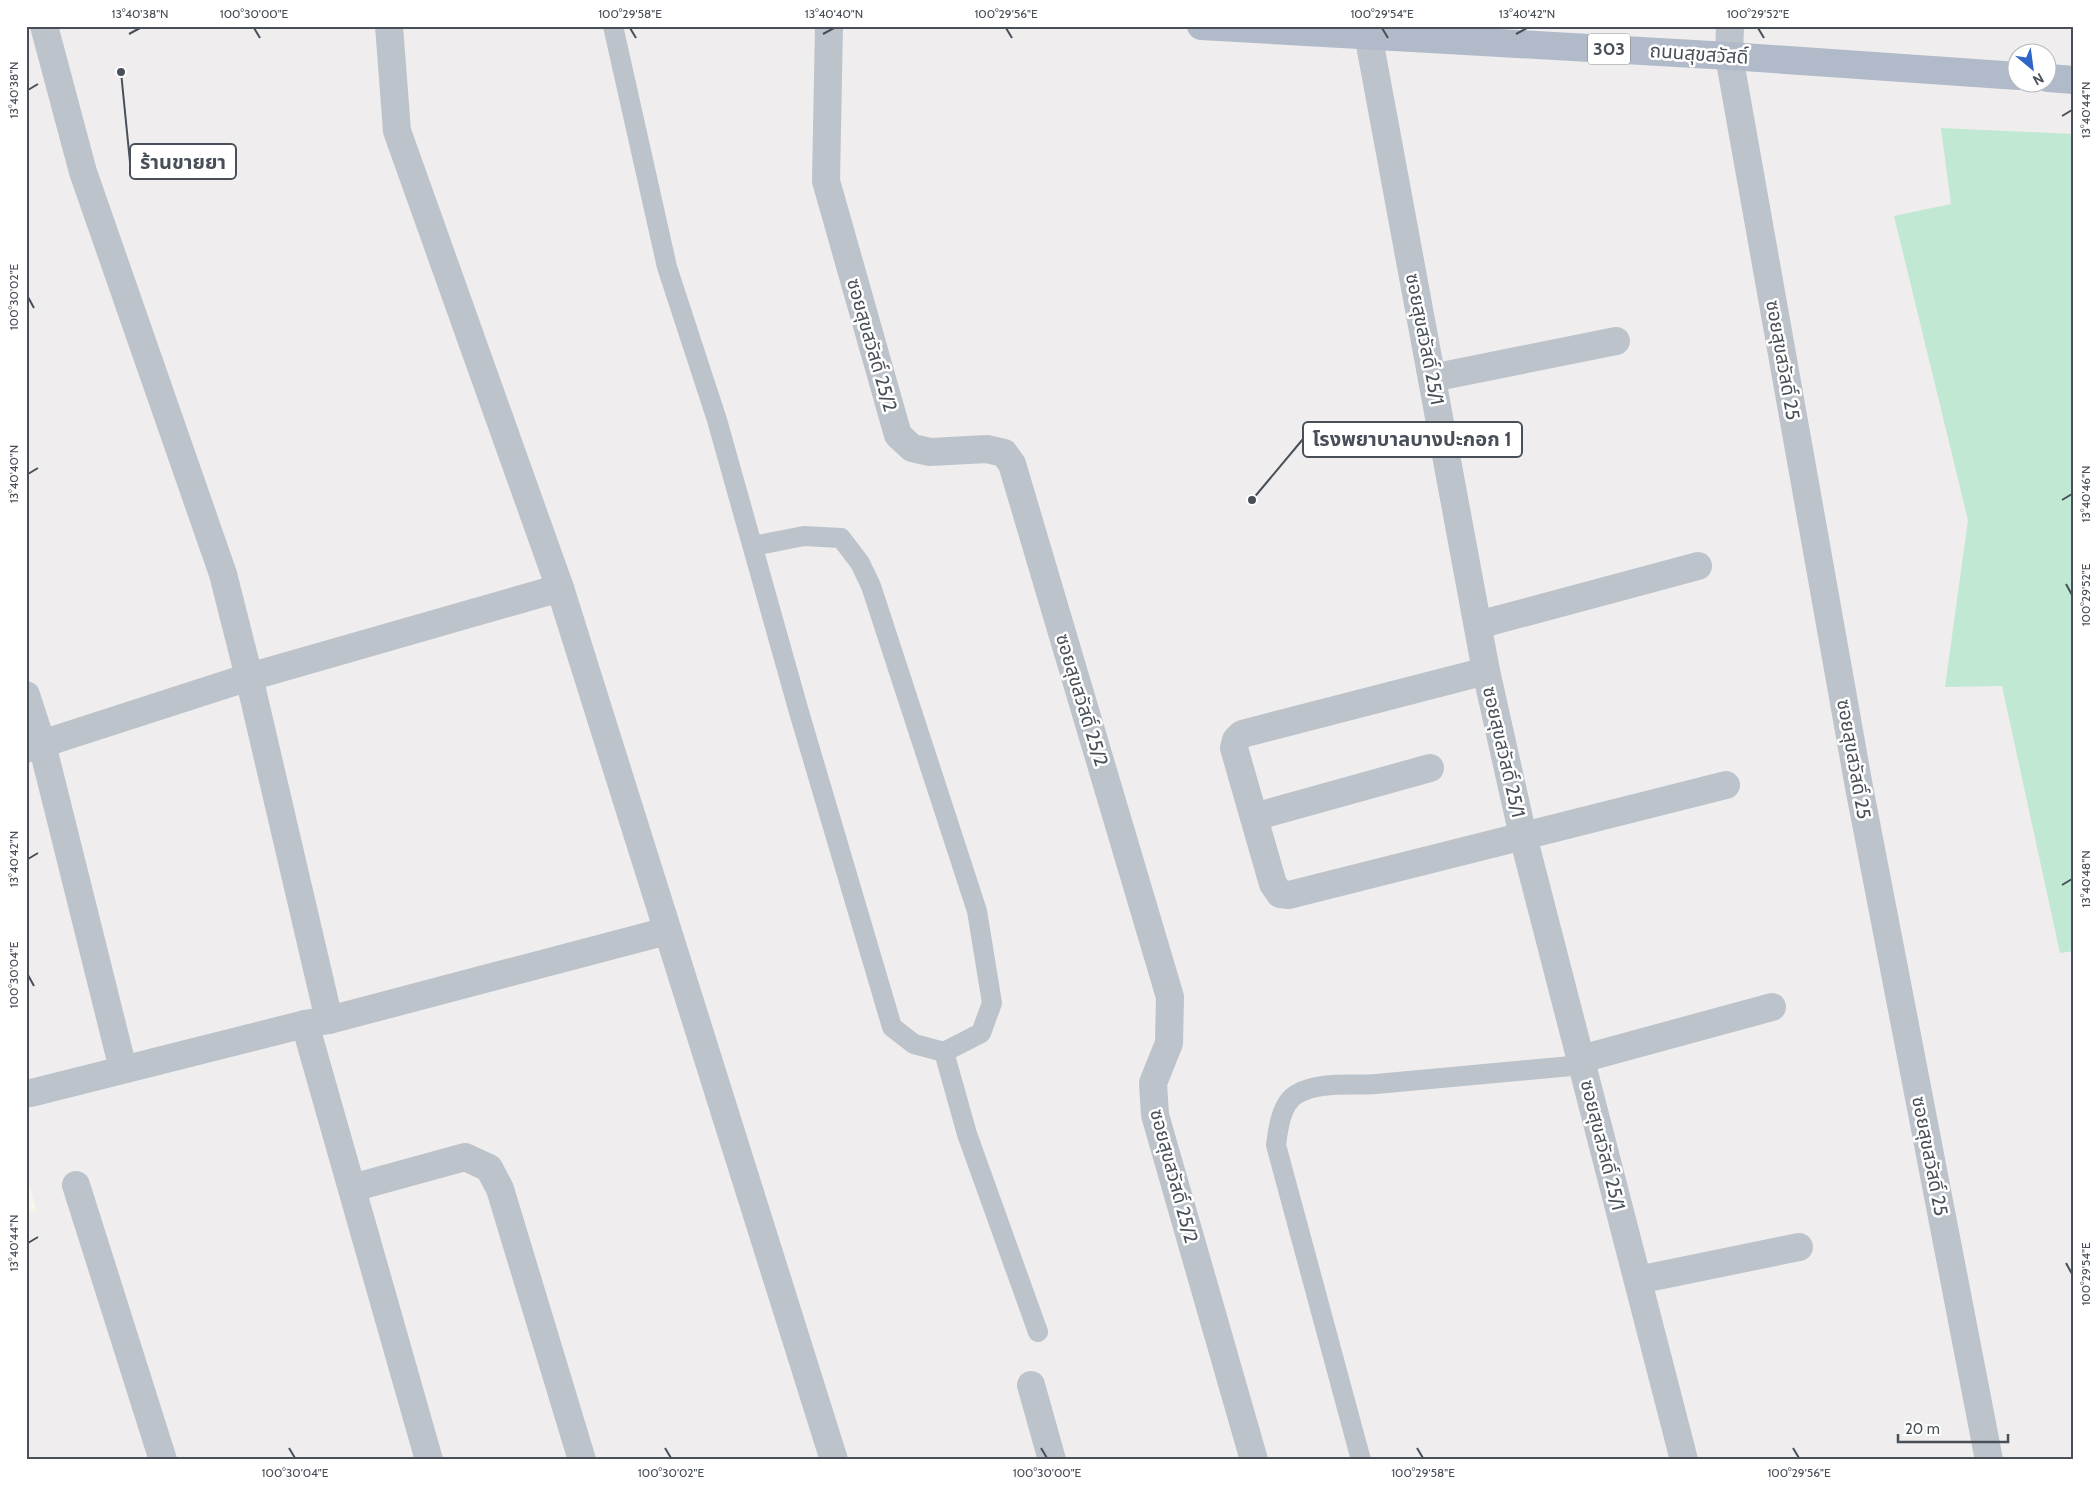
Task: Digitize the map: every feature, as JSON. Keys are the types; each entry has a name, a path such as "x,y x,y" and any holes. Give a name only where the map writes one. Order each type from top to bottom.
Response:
{"main road":[{"name":"ถนนสุขสวัสดิ์","path":"1201,26 1729,56 2008,75"},
{"path":"2058,79 2074,80"}],"street":[{"path":"44,26 83,172 223,574 249,677 317,1022 352,1188 428,1460"},
{"path":"389,26 397,131 560,588 834,1460"},
{"name":"ซอยสุขสวัสดิ์ 25/2","path":"829,26 826,181 898,435 912,448 930,452 987,449 1004,453 1012,464 1165,978 1170,997 1169,1043 1153,1083 1155,1115 1254,1460"},
{"name":"ซอยสุขสวัสดิ์ 25","path":"1730,26 1729,56 1859,787 1989,1460"},
{"name":"ซอยสุขสวัสดิ์ 25/1","path":"1368,34 1486,671 1523,836 1684,1460"},
{"path":"1432,378 1616,341"},
{"path":"1478,625 1698,566"},
{"path":"34,746 249,677 560,588"},
{"path":"1486,671 1242,734 1236,740 1234,748 1273,884 1280,894 1289,896 1726,785"},
{"path":"26,695 34,746 123,1069"},
{"path":"1254,817 1430,768"},
{"path":"31,1093 317,1022 668,931"},
{"path":"1581,1062 1772,1007"},
{"path":"352,1188 465,1157 489,1168 500,1189 582,1460"},
{"path":"76,1185 164,1460"},
{"path":"1638,1280 1799,1247"},
{"path":"1031,1384 1052,1460"}],"lane":[{"path":"613,26 667,267 717,420 752,546 892,1027 914,1044 944,1052 981,1033 992,1003 977,911 872,586 860,563 841,538 804,536 752,546"},
{"path":"944,1052 967,1134 1038,1332"},
{"path":"1361,1460 1276,1145 1279,1124 1287,1104 1295,1095 1322,1086 1374,1084 1581,1062"}],"shaded area":[{"path":"26,1171 36,1211 26,1212"}],"green space":[{"path":"1941,128 2074,134 2074,951 2060,953 2002,686 1945,687 1968,520 1894,216 1951,204"}],"place":[{"name":"ร้านขายยา","path":"121,72"},
{"name":"โรงพยาบาลบางปะกอก 1","path":"1252,500"}]}
